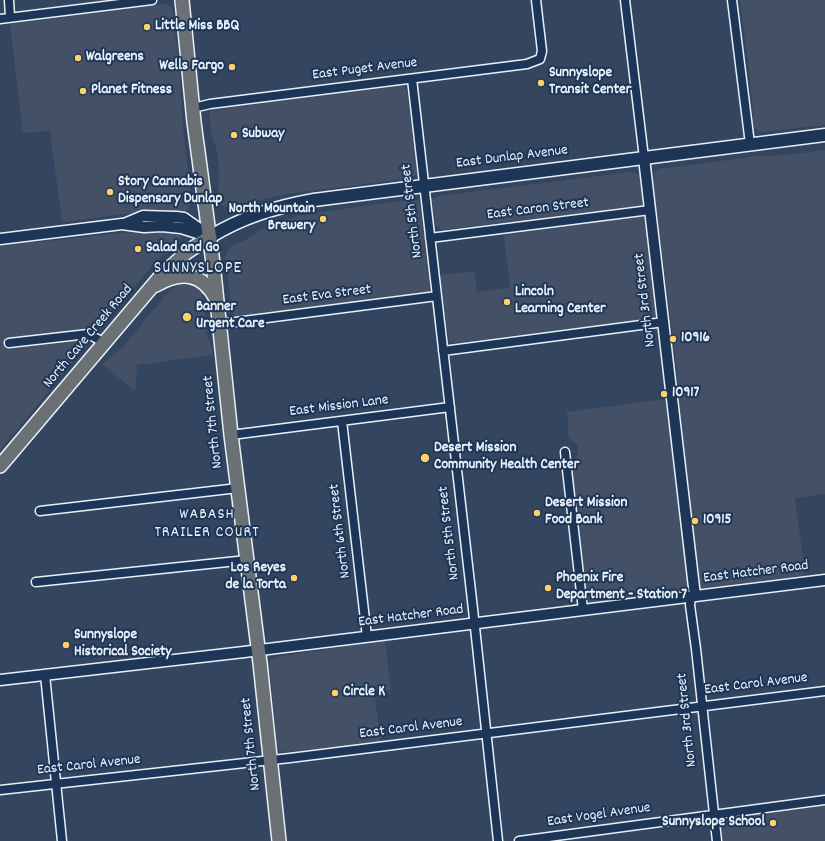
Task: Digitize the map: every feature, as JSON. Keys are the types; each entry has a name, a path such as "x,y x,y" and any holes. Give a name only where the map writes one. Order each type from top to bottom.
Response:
{"main road":[{"name":"North 7th Street","path":"182,0 193,108 218,302 231,434 258,650 279,841"},
{"name":"East Dunlap Avenue","path":"210,237 227,226 247,217 293,204 825,135"},
{"name":"North Cave Creek Road","path":"0,466 149,289 187,252 210,237"},
{"path":"149,289 172,278 186,276 196,277 204,282 218,302"}],"street":[{"path":"9,0 10,17"},
{"path":"0,19 152,0"},
{"name":"East Puget Avenue","path":"193,108 210,104 527,64 540,59 542,51 536,0"},
{"name":"North 3rd Street","path":"625,0 664,322 693,597 690,605 717,841"},
{"path":"732,0 750,144"},
{"name":"North 5th Street","path":"412,79 498,841"},
{"name":"East Caron Street","path":"430,238 650,210"},
{"path":"0,239 122,224 144,227 162,226 180,228 210,237"},
{"name":"East Eva Street","path":"220,324 437,296"},
{"path":"443,351 664,322"},
{"path":"10,343 88,334 105,343"},
{"name":"East Mission Lane","path":"231,434 450,407"},
{"name":"North 6th Street","path":"342,421 367,637"},
{"path":"565,452 583,610"},
{"path":"40,511 238,488"},
{"path":"36,582 247,560"},
{"name":"East Hatcher Road","path":"0,680 367,637 825,580"},
{"path":"45,675 62,841"},
{"name":"East Carol Avenue","path":"0,790 487,734 825,691"},
{"name":"East Vogel Avenue","path":"519,841 825,800"}],"shaded area":[{"path":"740,0 825,0 825,125 761,132 754,128 750,78"},
{"path":"166,4 172,8 179,64 183,127 191,196 189,209 179,213 160,211 141,212 62,222 50,131 23,133 10,24"},
{"path":"404,86 407,91 417,171 416,175 412,178 286,194 252,202 231,209 219,202 219,173 217,151 212,137 209,115 211,110"},
{"path":"825,150 825,494 795,498 805,575 594,603 590,602 587,597 572,466 578,454 578,448 577,444 569,438 567,412 680,397 653,180 654,173 659,169 758,156 786,155"},
{"path":"631,172 639,175 641,178 643,199 642,205 639,206 442,230 436,226 432,201 438,196"},
{"path":"414,199 418,200 420,204 430,288 428,292 238,316 234,315 232,312 225,257 230,247 251,237 262,229 301,215"},
{"path":"637,216 643,218 646,226 656,312 653,318 454,343 449,341 440,275 474,271 477,292 510,288 504,235"},
{"path":"152,230 180,232 181,237 177,243 157,260 100,328 7,338 8,349 83,340 85,340 88,344 0,450 0,246"},
{"path":"186,281 199,286 202,290 207,336 213,355 137,365 135,391 102,364 123,347 172,289"},
{"path":"385,639 391,690 374,691 381,742 282,752 278,748 269,664 271,660 276,657"},
{"name":"Sunnyslope School","path":"825,806 825,841 723,841 721,825 726,818"}],"place":[{"name":"Little Miss BBQ","path":"147,27"},
{"name":"Walgreens","path":"78,58"},
{"name":"Wells Fargo","path":"232,67"},
{"name":"Sunnyslope Transit Center","path":"541,83"},
{"name":"Planet Fitness","path":"83,91"},
{"name":"Subway","path":"234,135"},
{"name":"Story Cannabis Dispensary Dunlap","path":"110,192"},
{"name":"North Mountain Brewery","path":"323,219"},
{"name":"Salad and Go","path":"138,249"},
{"name":"Lincoln Learning Center","path":"507,302"},
{"name":"Banner Urgent Care","path":"187,317"},
{"name":"10916","path":"673,339"},
{"name":"10917","path":"664,394"},
{"name":"Desert Mission Community Health Center","path":"425,458"},
{"name":"Desert Mission Food Bank","path":"537,513"},
{"name":"10915","path":"695,521"},
{"name":"Los Reyes de la Torta","path":"294,578"},
{"name":"Phoenix Fire Department - Station 7","path":"548,588"},
{"name":"Sunnyslope Historical Society","path":"66,645"},
{"name":"Circle K","path":"335,693"},
{"name":"Sunnyslope School","path":"773,823"}],"district":[{"name":"SUNNYSLOPE","path":"198,270"},
{"name":"WABASH TRAILER COURT","path":"207,525"}]}
